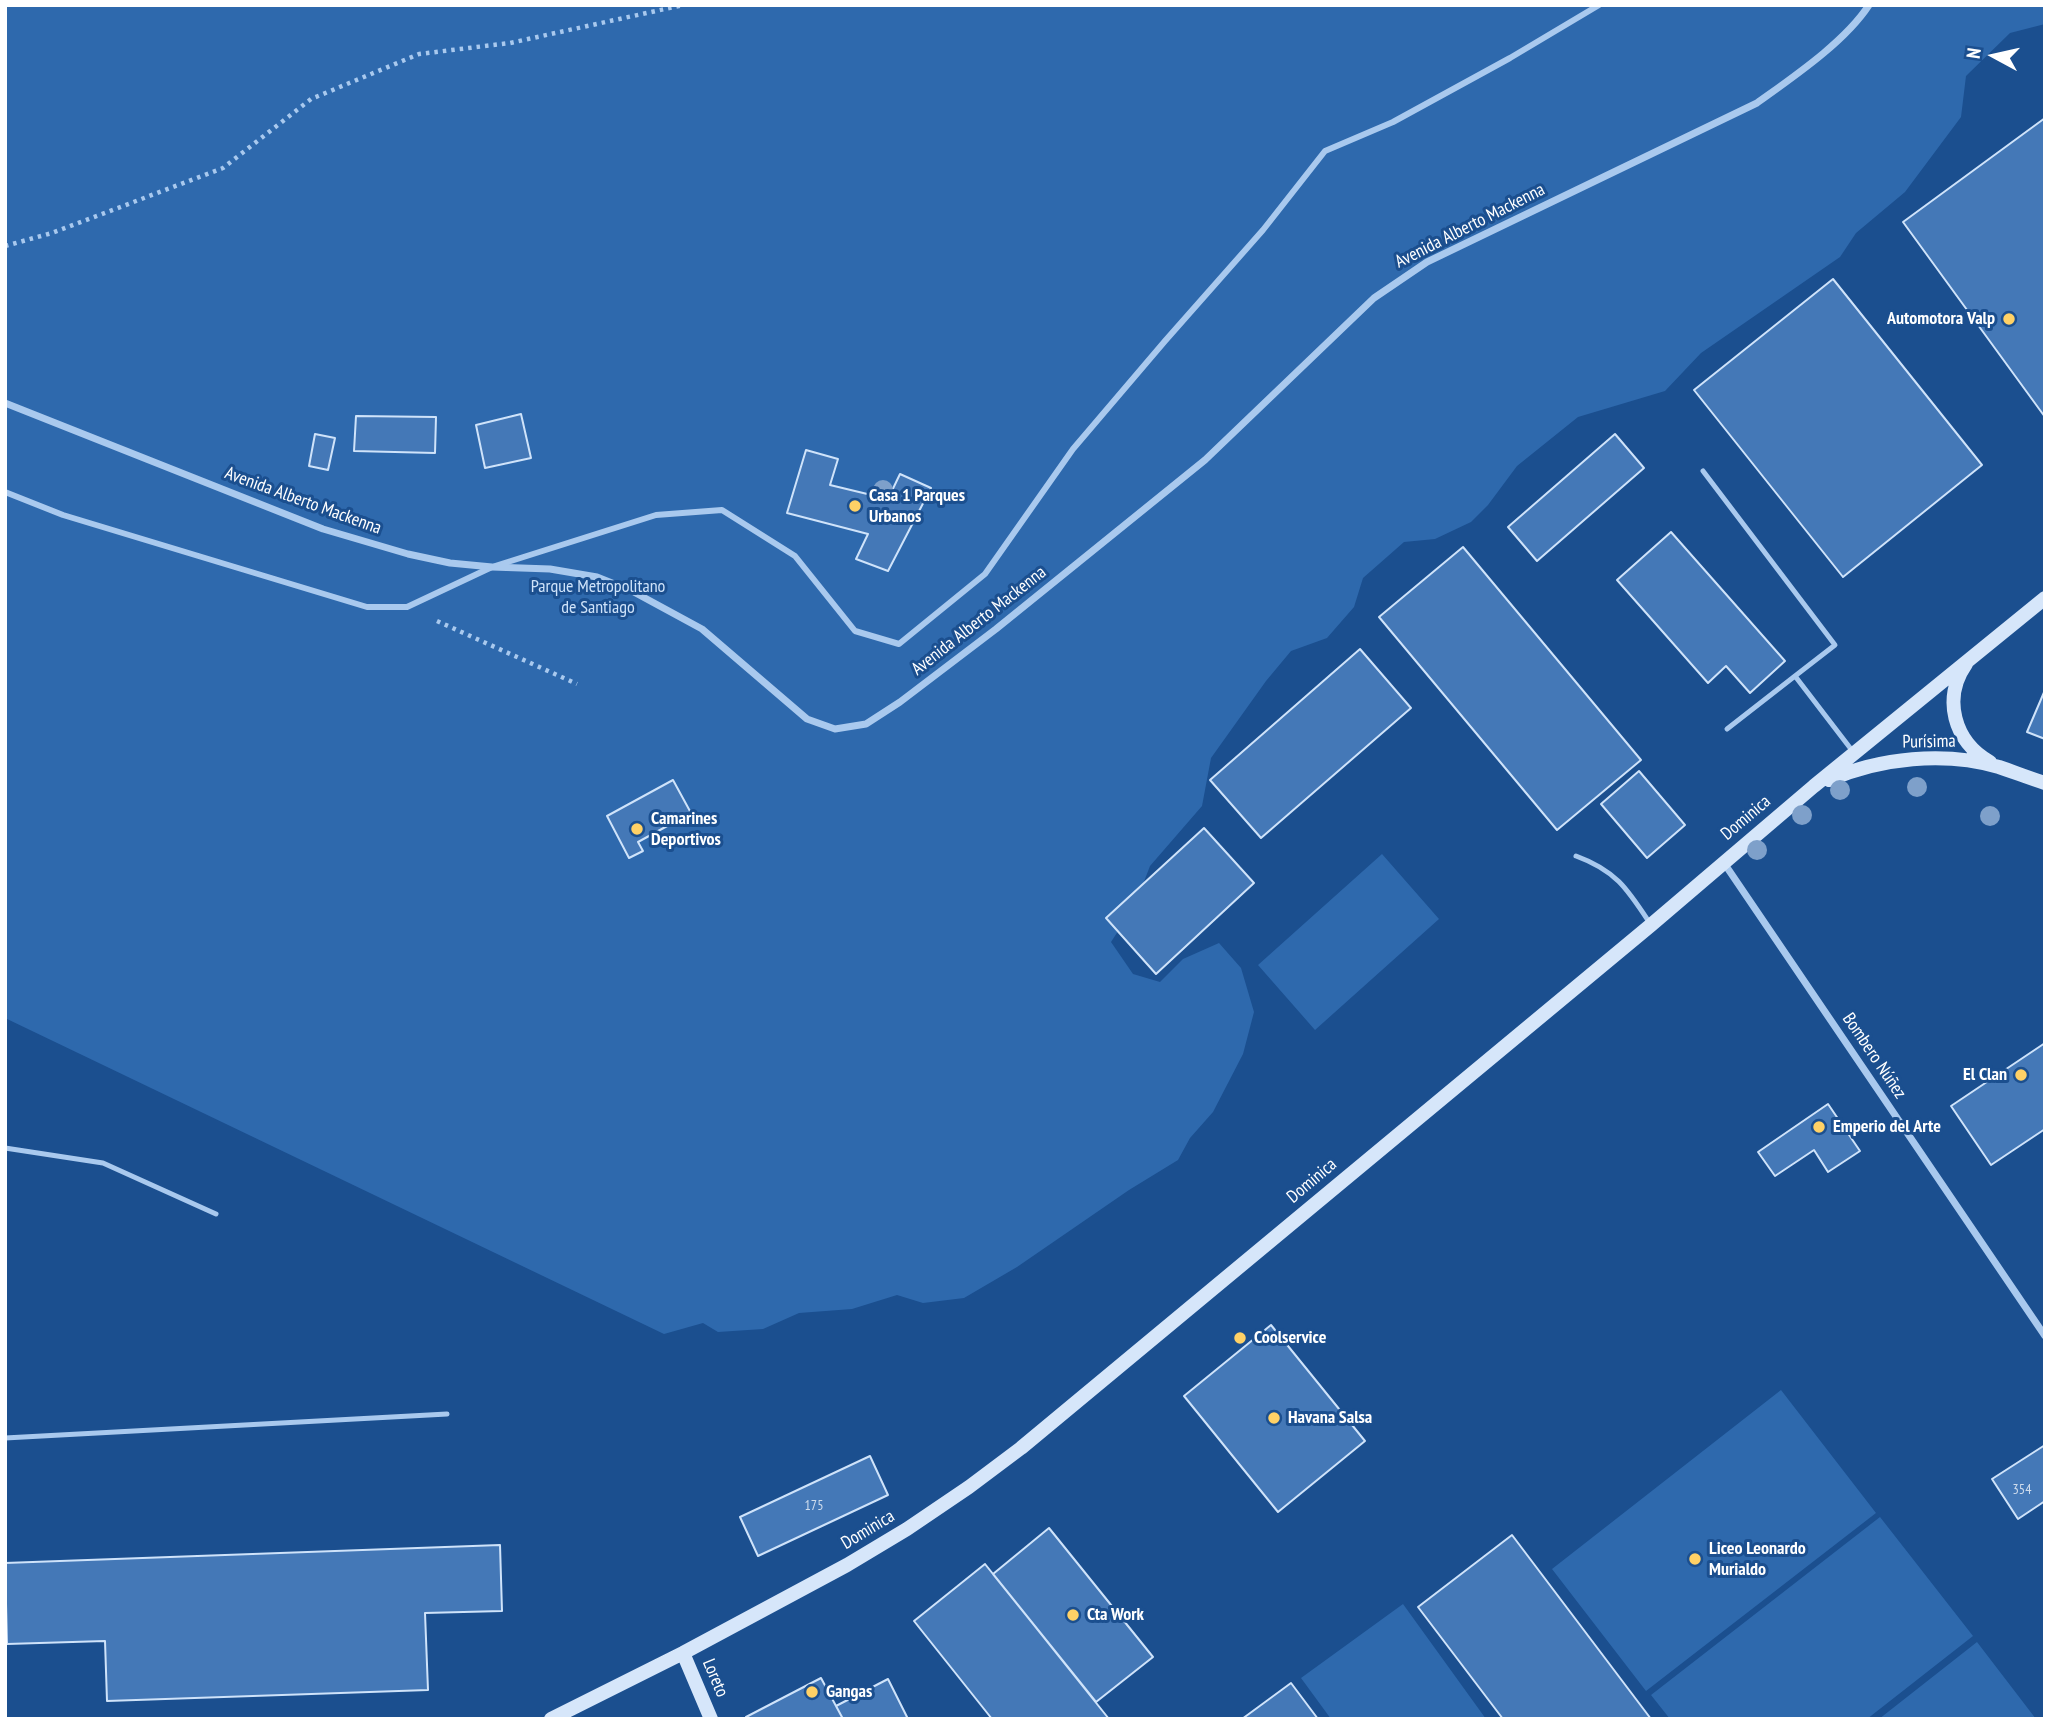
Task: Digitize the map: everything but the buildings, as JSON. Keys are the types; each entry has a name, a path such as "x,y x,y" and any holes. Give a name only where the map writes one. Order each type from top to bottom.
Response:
{"main road":[{"name":"Dominica","path":"551,1719 683,1653 847,1565 907,1529 1000,1464 1651,925 1814,786 2045,598"},
{"path":"1973,655 1959,673 1953,694 1954,717 1962,738 1977,755 1997,766"},
{"name":"Purísima","path":"1814,786 1863,768 1904,760 1935,759 1997,766 2045,783"},
{"name":"Loreto","path":"683,1653 711,1719"}],"street":[{"path":"5,492 63,515 368,607 407,607 492,567 656,515 722,510 795,556 855,632 899,644 985,574 1073,449 1263,230 1325,151 1393,122 1510,58 1598,5"},
{"name":"Avenida Alberto Mackenna","path":"5,403 323,529 408,554 450,563 550,569 597,577 632,590 702,629 807,719 835,729 866,724 900,702 996,629 1205,460 1374,298 1400,279 1427,262 1757,103 1798,73 1860,19 1869,5"},
{"name":"Bombero Núñez","path":"1724,863 2045,1336"}],"lane":[{"path":"1703,471 1835,645 1727,729"},
{"path":"1795,676 1854,753"},
{"path":"1576,856 1597,864 1624,885 1651,925"},
{"path":"5,1148 103,1163 216,1214"},
{"path":"5,1438 447,1414"}],"path":[{"path":"5,246 52,233 223,168 310,99 419,54 510,43 683,5"},
{"path":"407,607 577,684"}],"green space":[{"name":"Parque Metropolitano de Santiago","path":"5,5 2045,5 2045,24 2010,33 1966,76 1961,117 1905,192 1856,233 1840,257 1701,353 1665,391 1578,417 1517,466 1488,505 1471,522 1435,539 1404,542 1363,578 1354,607 1327,638 1291,651 1266,681 1211,758 1202,806 1150,866 1135,905 1111,942 1133,974 1160,982 1183,959 1219,943 1241,968 1254,1012 1243,1054 1213,1112 1190,1138 1178,1160 1129,1190 1017,1267 964,1298 923,1303 897,1295 852,1309 799,1313 763,1329 718,1332 703,1323 664,1334 5,1018"},
{"path":"1382,854 1439,919 1315,1030 1258,965"},
{"path":"1781,1390 1876,1513 1646,1691 1552,1569"},
{"path":"1880,1517 1973,1636 1867,1719 1670,1719 1651,1695"},
{"path":"1403,1604 1486,1719 1331,1719 1301,1678"},
{"path":"1977,1642 2036,1719 1879,1719"}],"place":[{"name":"Automotora Valp","path":"2009,319"},
{"name":"Casa 1 Parques Urbanos","path":"855,506"},
{"name":"Camarines Deportivos","path":"637,829"},
{"name":"El Clan","path":"2021,1075"},
{"name":"Emperio del Arte","path":"1819,1127"},
{"name":"Coolservice","path":"1240,1338"},
{"name":"Havana Salsa","path":"1274,1418"},
{"name":"Liceo Leonardo Murialdo","path":"1695,1559"},
{"name":"Cta Work","path":"1073,1615"},
{"name":"Gangas","path":"812,1692"}]}
